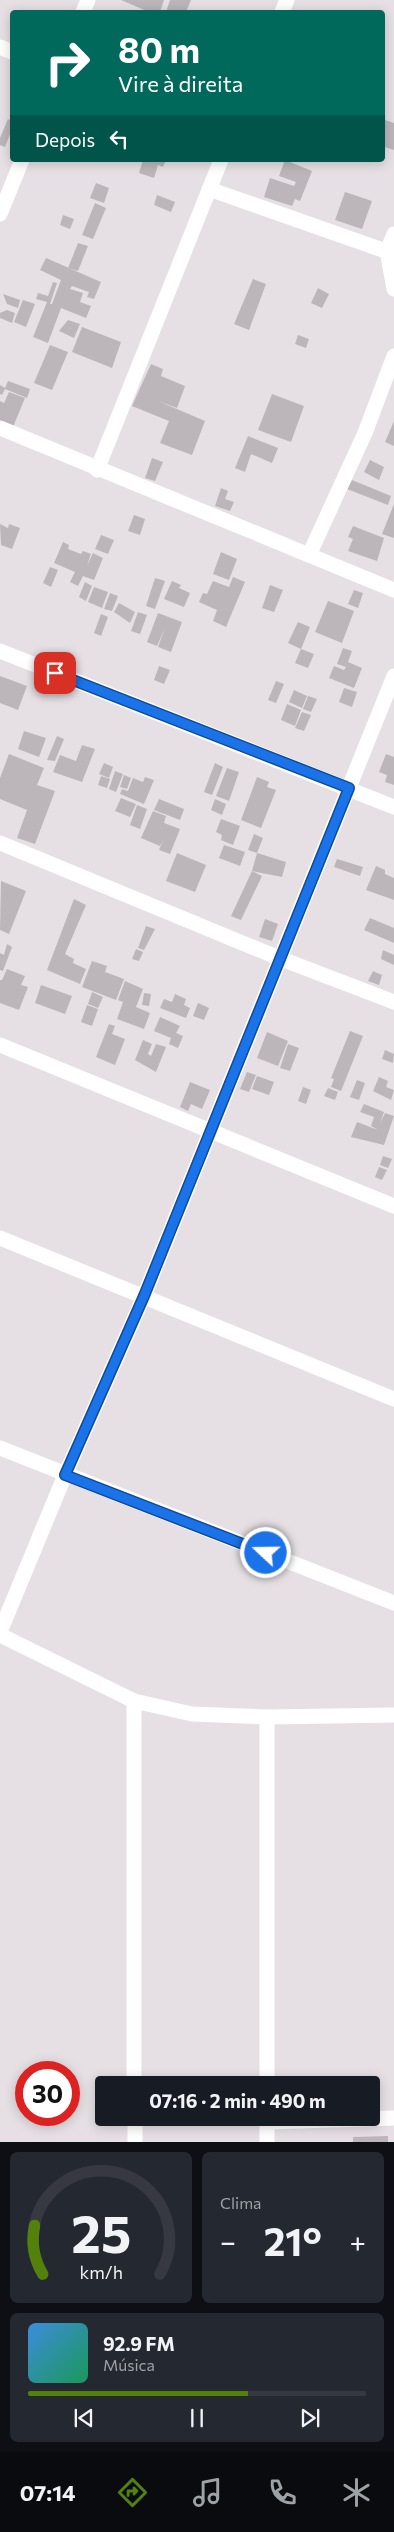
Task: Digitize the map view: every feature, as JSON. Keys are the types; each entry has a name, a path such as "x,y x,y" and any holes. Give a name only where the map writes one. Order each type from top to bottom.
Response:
{"street":[{"path":"0,214 21,162"},
{"path":"97,470 220,162"},
{"path":"209,189 390,253"},
{"path":"394,234 390,253 394,289"},
{"path":"309,554 365,433 394,356"},
{"path":"0,428 97,470 309,554 394,590"},
{"path":"0,651 394,806"},
{"path":"394,676 144,1296 65,1475 0,1633 134,1701 192,1714 267,1717 394,1715"},
{"path":"0,843 279,958 394,1002"},
{"path":"0,1045 394,1206"},
{"path":"0,1238 394,1399"},
{"path":"0,1448 394,1603"},
{"path":"134,1701 134,2076"},
{"path":"267,1717 267,2076"},
{"path":"380,2118 394,2118"},
{"path":"134,2126 134,2142"},
{"path":"267,2126 267,2142"}],"building":[{"path":"121,0 164,0 161,10 144,10"},
{"path":"170,0 191,0 187,10 167,10"},
{"path":"8,119 10,120 10,134 5,147 0,145 0,138"},
{"path":"385,120 394,123 394,150 385,147"},
{"path":"142,162 165,162 163,167 158,165 154,178 139,173"},
{"path":"284,162 290,162 312,171 300,201 295,199 292,206 264,197 270,178 294,186 296,182 279,176"},
{"path":"96,183 109,188 104,203 90,198"},
{"path":"345,192 372,201 362,229 335,220"},
{"path":"157,195 175,202 171,212 154,205"},
{"path":"95,203 106,208 93,239 82,235"},
{"path":"63,215 74,219 70,229 60,225"},
{"path":"78,243 88,246 78,271 68,268"},
{"path":"46,258 101,282 94,299 87,297 89,292 72,286 70,289 83,293 80,302 91,306 86,318 61,308 48,343 33,337 47,302 36,299 38,293 48,296 53,282 57,283 50,304 52,304 61,280 40,270"},
{"path":"253,279 266,284 249,330 234,324"},
{"path":"318,288 329,294 322,308 311,303"},
{"path":"3,294 20,300 18,308 7,304"},
{"path":"23,300 35,304 26,327 14,322"},
{"path":"7,310 15,313 12,323 0,318 0,313"},
{"path":"68,320 80,324 74,338 59,331"},
{"path":"82,327 121,342 112,368 72,352"},
{"path":"298,335 309,339 306,348 295,344"},
{"path":"50,345 68,352 52,390 34,383"},
{"path":"151,364 163,369 161,376 185,386 177,408 158,401 205,421 192,455 160,443 169,421 132,406"},
{"path":"8,381 30,389 27,398 5,389 2,395 0,394 0,385 5,388"},
{"path":"9,392 25,398 13,427 0,422 0,401 4,403"},
{"path":"272,394 304,406 291,442 258,430"},
{"path":"394,421 394,446 385,442"},
{"path":"248,436 278,448 272,463 251,454 245,472 235,468"},
{"path":"152,458 163,462 155,481 145,478"},
{"path":"370,460 384,467 379,480 364,472"},
{"path":"352,480 391,496 388,505 347,489"},
{"path":"221,488 228,491 225,499 234,502 230,511 215,506"},
{"path":"394,504 394,538 382,534"},
{"path":"134,515 145,519 140,535 128,531"},
{"path":"0,524 8,528 9,524 20,528 12,549 1,545"},
{"path":"353,526 384,538 377,561 348,551 353,539 348,537"},
{"path":"101,535 114,540 108,554 95,549"},
{"path":"63,542 69,545 68,549 81,554 83,551 91,554 87,566 93,553 103,558 94,580 83,576 78,586 70,582 75,572 54,563"},
{"path":"221,552 237,559 229,580 213,574"},
{"path":"50,567 58,570 51,587 43,583"},
{"path":"233,577 245,582 226,627 213,621 217,610 199,602 203,593 207,594 213,581 229,587"},
{"path":"155,578 165,581 155,609 146,606"},
{"path":"172,581 181,585 179,588 190,593 184,607 164,599"},
{"path":"85,582 92,586 86,601 79,597"},
{"path":"270,585 283,590 274,612 262,608"},
{"path":"94,587 108,592 102,608 88,602"},
{"path":"354,590 363,593 358,608 348,604"},
{"path":"110,593 118,596 112,611 104,609"},
{"path":"328,601 354,611 342,643 315,632"},
{"path":"119,603 135,612 130,623 114,612"},
{"path":"138,612 147,615 140,634 131,631"},
{"path":"158,613 182,622 171,652 158,647 165,628 157,646 147,642"},
{"path":"101,614 108,617 101,636 94,633"},
{"path":"298,622 310,627 301,649 288,643"},
{"path":"343,648 352,651 348,662 362,668 354,688 329,678 334,666 344,670 346,667 337,664"},
{"path":"301,649 314,654 308,668 295,663"},
{"path":"159,666 170,670 164,684 154,680"},
{"path":"0,676 27,686 18,710 0,703"},
{"path":"276,681 284,684 276,703 268,700"},
{"path":"344,688 357,692 352,707 339,702"},
{"path":"294,690 307,696 302,708 289,702"},
{"path":"308,696 317,699 311,712 303,709"},
{"path":"287,704 301,710 295,726 281,720"},
{"path":"302,712 311,715 304,731 295,728"},
{"path":"24,731 46,738 39,757 18,749"},
{"path":"57,736 64,739 55,761 47,760"},
{"path":"82,745 95,749 82,782 53,772 60,755 76,761"},
{"path":"9,754 44,768 37,785 55,791 35,844 17,838 27,810 0,799 0,778"},
{"path":"386,754 394,757 394,785 385,782 387,775 379,772"},
{"path":"104,763 113,767 109,778 99,774"},
{"path":"215,763 223,767 212,795 204,792"},
{"path":"227,768 239,772 229,801 216,796"},
{"path":"115,771 123,774 116,792 109,789"},
{"path":"124,775 131,778 127,789 120,787"},
{"path":"101,776 110,779 107,788 98,785"},
{"path":"145,777 154,780 144,804 120,794 122,789 128,791 133,778 143,782"},
{"path":"257,777 269,782 267,787 276,790 261,828 241,820"},
{"path":"121,798 136,804 130,817 115,811"},
{"path":"159,799 184,809 180,820 154,810"},
{"path":"215,799 226,804 222,815 211,810"},
{"path":"137,805 147,809 140,829 130,825"},
{"path":"153,811 166,816 164,823 180,829 170,854 159,850 163,840 160,846 141,838"},
{"path":"221,819 240,826 233,845 221,840 222,835 216,832"},
{"path":"254,834 263,838 257,853 248,850"},
{"path":"224,845 245,852 240,866 219,858"},
{"path":"177,853 206,865 195,892 166,881"},
{"path":"257,853 286,862 282,877 252,871"},
{"path":"337,859 363,867 360,876 334,867"},
{"path":"376,866 385,870 385,874 394,878 394,900 366,890"},
{"path":"252,871 262,876 241,920 231,916"},
{"path":"1,881 26,891 9,934 0,930"},
{"path":"74,899 86,905 65,954 74,959 73,963 86,969 80,984 47,970"},
{"path":"370,918 394,928 394,943 364,930"},
{"path":"265,919 278,924 272,941 259,937"},
{"path":"146,926 155,929 144,950 138,948"},
{"path":"7,944 12,947 3,971 0,970 0,953 4,955"},
{"path":"136,949 143,952 139,961 132,959"},
{"path":"383,950 394,955 394,965 381,959"},
{"path":"92,961 107,966 105,972 124,979 116,1000 82,987"},
{"path":"7,969 25,976 21,985 28,987 19,1010 0,1003 0,980 2,980"},
{"path":"373,971 382,975 379,985 368,981"},
{"path":"125,981 143,989 136,1007 150,1013 144,1029 117,1019 123,1002 118,1000"},
{"path":"41,985 72,996 65,1014 35,1003"},
{"path":"92,992 103,997 98,1008 88,1004"},
{"path":"144,993 151,994 149,1006 142,1005"},
{"path":"175,994 186,999 184,1005 190,1008 186,1018 160,1008 164,999 172,1002"},
{"path":"198,1003 209,1008 204,1020 193,1016"},
{"path":"87,1005 98,1009 92,1026 81,1022"},
{"path":"160,1017 180,1026 176,1033 183,1036 178,1048 169,1044 171,1038 154,1031"},
{"path":"109,1024 115,1026 112,1034 125,1039 115,1065 96,1057"},
{"path":"350,1031 363,1036 341,1091 331,1087 334,1079 331,1078"},
{"path":"267,1032 288,1041 278,1066 257,1058"},
{"path":"143,1040 152,1044 148,1054 151,1056 156,1044 166,1047 156,1072 135,1060"},
{"path":"288,1044 299,1048 290,1071 280,1068"},
{"path":"385,1050 394,1054 393,1063 382,1059"},
{"path":"247,1072 256,1075 249,1092 240,1089"},
{"path":"257,1076 274,1082 269,1095 252,1089"},
{"path":"379,1077 388,1081 386,1087 394,1090 391,1100 373,1091"},
{"path":"357,1080 365,1083 359,1100 350,1097"},
{"path":"190,1082 210,1090 202,1109 191,1104 188,1111 180,1107"},
{"path":"303,1087 311,1090 306,1104 298,1101"},
{"path":"328,1088 338,1092 335,1100 324,1096"},
{"path":"364,1104 384,1112 380,1123 385,1113 394,1116 384,1145 351,1137 357,1122 378,1130 371,1126 374,1117 360,1112"},
{"path":"383,1156 392,1159 388,1168 380,1165"},
{"path":"379,1167 387,1170 382,1180 375,1177"},
{"path":"388,2136 388,2142 353,2142 353,2137"}],"route":[{"path":"55,673 349,788 144,1296 65,1475 266,1553"}]}
